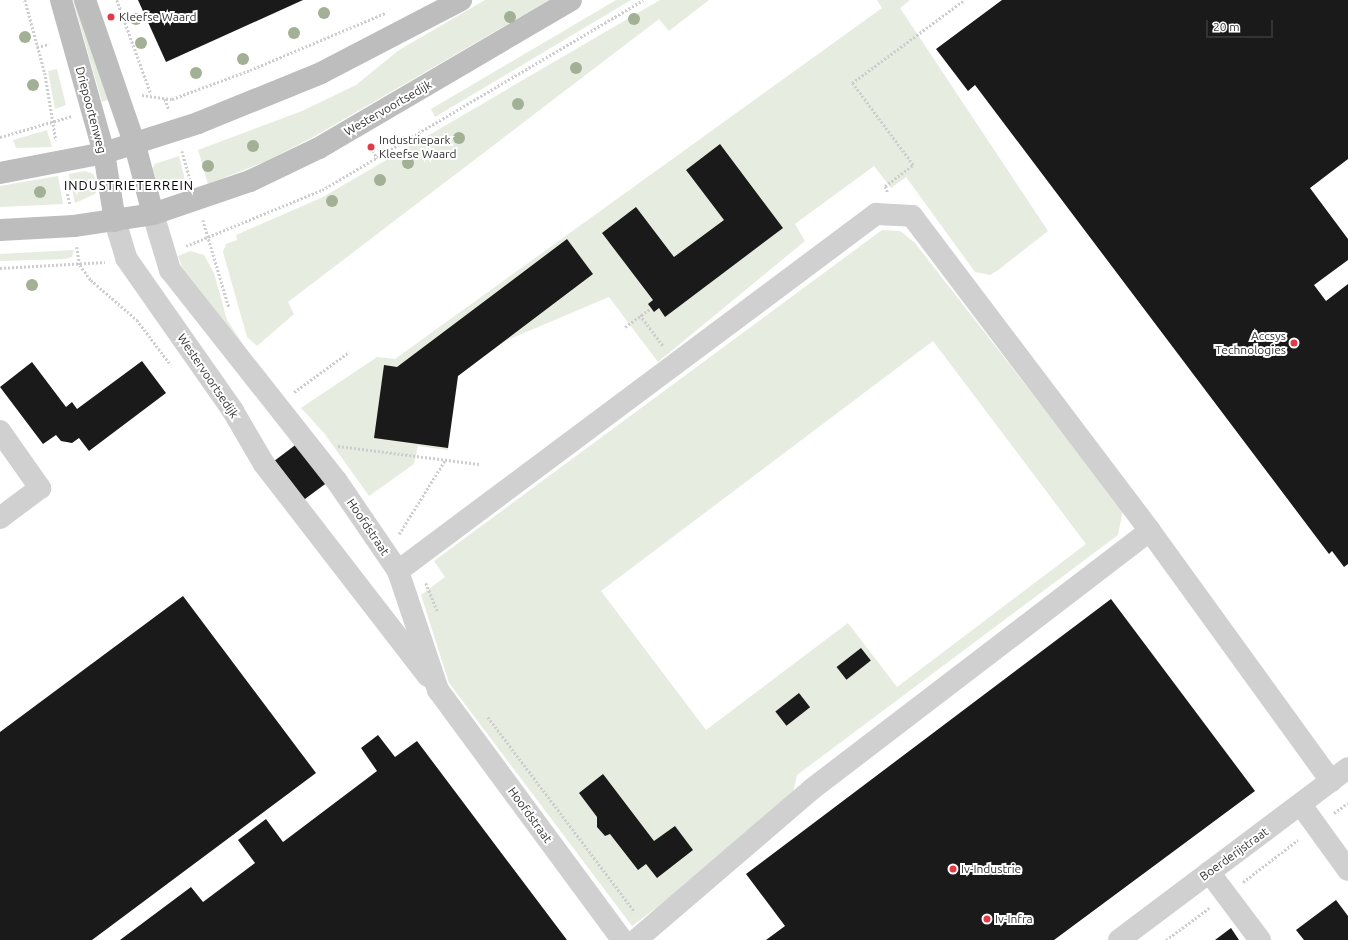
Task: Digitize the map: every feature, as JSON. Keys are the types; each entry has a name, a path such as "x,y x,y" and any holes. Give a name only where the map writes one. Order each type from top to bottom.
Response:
{"main road":[{"name":"Driepoortenweg","path":"61,0 104,154 115,221"},
{"path":"86,0 135,145 153,214"},
{"path":"0,173 104,154 176,131 321,73 461,0"},
{"name":"Westervoortsedijk","path":"0,230 115,221 153,214 197,201 294,162 571,0"}],"street":[{"path":"153,214 170,270 261,389 233,411"},
{"path":"403,567 876,214 912,216 1150,530 1331,781"},
{"name":"Westervoortsedijk","path":"115,221 126,258 233,411 282,488"},
{"name":"Hoofdstraat","path":"261,389 305,441 403,567 438,690"},
{"path":"0,431 40,488 0,518"},
{"name":"Hoofdstraat","path":"282,488 438,690 622,940"},
{"path":"642,935 812,789 1150,530"},
{"name":"Boerderijstraat","path":"1119,940 1301,805 1348,768"},
{"path":"1301,805 1348,870"},
{"path":"1209,872 1260,940"}],"path":[{"path":"25,0 53,121"},
{"path":"117,0 151,94"},
{"path":"876,214 887,193 885,186 913,165 852,83 964,0"},
{"path":"230,311 166,99 250,70 389,11"},
{"path":"120,27 126,25"},
{"path":"37,47 49,44"},
{"path":"370,147 378,158"},
{"path":"625,327 651,308"},
{"path":"640,315 676,363"},
{"path":"292,394 349,352"},
{"path":"335,446 479,464"},
{"path":"438,615 430,586 403,567 393,541 445,460"},
{"path":"484,711 642,935"},
{"path":"1166,940 1348,803"}],"shaded area":[{"path":"73,0 78,0 110,99 102,102"},
{"path":"485,0 549,0 315,136 267,161 208,184 198,150 302,111 356,85 399,50"},
{"path":"616,0 631,0 435,117 431,109"},
{"path":"660,0 709,0 669,31 659,19 288,302 294,314 257,346 247,337 223,252 226,244 237,240 236,235 323,197"},
{"path":"877,0 910,0 900,8 1048,231 990,275 975,272 906,177 891,188 874,166 795,224 805,241 658,362 609,297 505,341 458,376 448,450 418,446 414,464 369,496 324,433 301,408 377,357 395,359 882,8"},
{"path":"57,69 66,105 55,109 48,71"},
{"path":"47,130 52,147 16,148 13,140"},
{"path":"179,156 188,191 164,192 149,173 155,164"},
{"path":"85,171 93,174 99,185 95,194 75,203 69,174"},
{"path":"58,176 63,204 0,207 0,186"},
{"path":"882,230 900,231 915,243 1123,510 1118,535 797,775 792,797 729,854 632,926 449,683 421,595 445,577 434,561","holes":["933,341 1086,544 897,687 848,623 706,730 601,591"]},
{"path":"74,250 72,257 65,259 0,261 0,254"},
{"path":"190,251 204,255 214,273 227,320 250,355 182,267 178,256"}],"building":[{"path":"138,0 303,0 166,62"},
{"path":"1002,0 1348,0 1348,159 1310,188 1348,239 1348,260 1314,285 1326,301 1348,284 1348,564 1344,567 1332,551 1329,554 975,85 968,91 936,49"},
{"path":"720,144 783,228 665,317 659,308 654,312 648,304 653,300 602,233 636,207 674,257 724,220 686,170"},
{"path":"567,239 593,274 458,376 448,448 374,438 384,365 397,367"},
{"path":"142,361 166,393 89,451 79,438 72,443 61,441 56,435 43,444 0,387 32,362 66,407 72,402 77,409"},
{"path":"298,443 327,482 304,500 275,460"},
{"path":"183,596 316,773 92,940 0,940 0,732"},
{"path":"1111,599 1255,791 1054,940 766,940 785,926 746,874"},
{"path":"861,648 871,661 846,680 837,667"},
{"path":"799,693 810,707 786,726 775,711"},
{"path":"378,735 395,757 417,741 567,940 120,940 191,887 203,902 255,863 238,840 266,819 283,842 377,771 361,748"},
{"path":"603,774 654,841 675,826 693,850 657,878 646,864 638,870 610,834 605,836 597,827 597,817 579,793"},
{"path":"1336,900 1348,916 1348,940 1304,940 1296,930"},
{"path":"1231,928 1239,940 1215,940"}],"place":[{"name":"Kleefse Waard","path":"111,17"},
{"name":"Industriepark Kleefse Waard","path":"371,147"},
{"name":"Accsys Technologies","path":"1294,343"},
{"name":"Iv-Industrie","path":"953,869"},
{"name":"Iv-Infra","path":"987,919"}],"district":[{"name":"INDUSTRIETERREIN","path":"129,185"}]}
